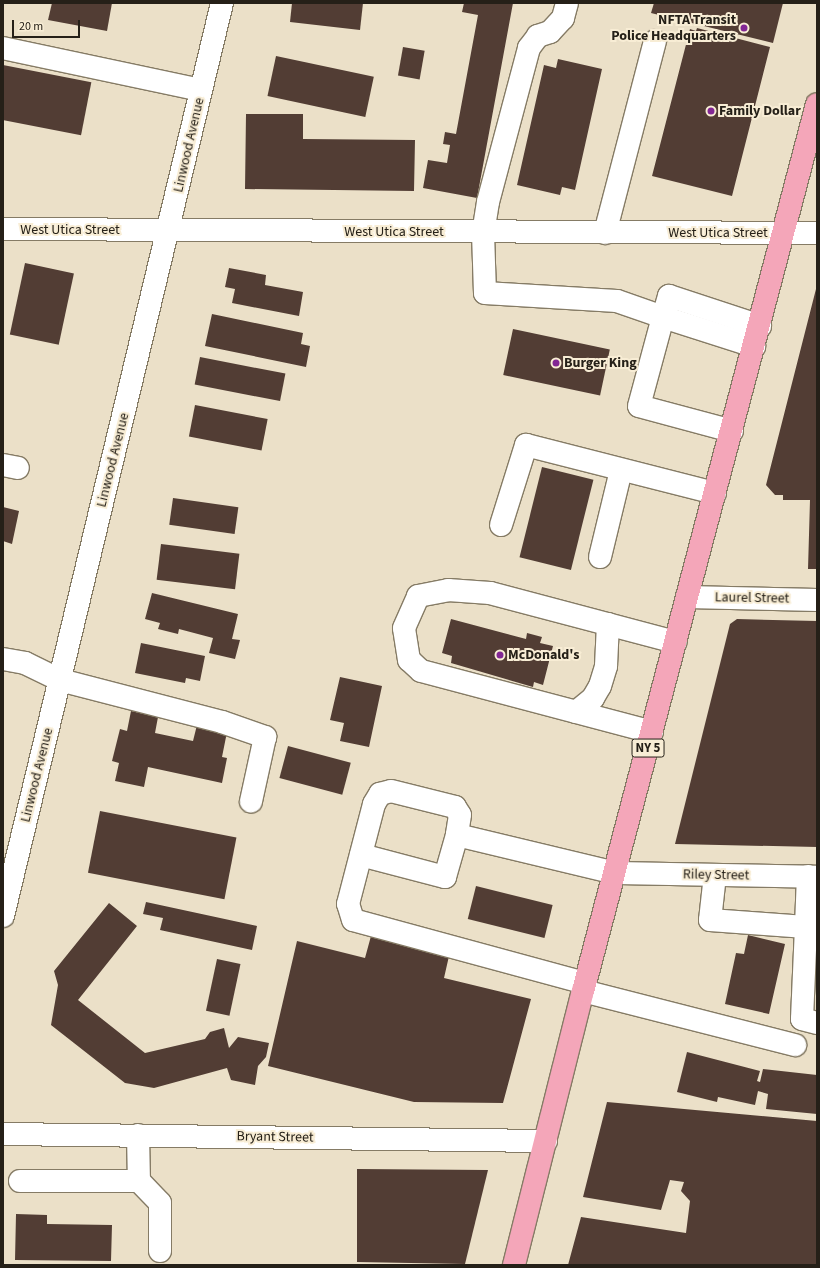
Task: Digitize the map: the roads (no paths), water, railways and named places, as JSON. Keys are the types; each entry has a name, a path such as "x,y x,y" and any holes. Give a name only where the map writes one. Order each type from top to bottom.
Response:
{"main road":[{"name":"NY 5","path":"514,1265 584,987 760,326 817,104"}],"street":[{"name":"Linwood Avenue","path":"3,916 222,3"},
{"path":"567,3 563,18 550,32 538,36 529,48 490,192 483,233 485,293 616,301 754,346"},
{"path":"605,233 655,41"},
{"path":"3,48 201,90"},
{"name":"West Utica Street","path":"3,230 483,233 817,233"},
{"path":"732,431 639,406 670,296 760,326"},
{"path":"501,525 526,446 715,493"},
{"path":"600,557 621,470"},
{"path":"652,732 421,671 409,660 404,628 418,596 448,590 490,593 676,642"},
{"name":"Laurel Street","path":"687,597 817,600"},
{"path":"576,712 593,698 600,686 606,666 608,624"},
{"path":"3,659 25,663 60,680 222,722 265,737 251,801"},
{"path":"361,855 445,877 457,835 460,815 455,807 385,792 374,804 348,904 350,915 358,924 791,1044 810,1021 806,927 812,876"},
{"name":"Riley Street","path":"457,835 615,873 812,876"},
{"path":"716,875 710,920 806,927"},
{"name":"Bryant Street","path":"3,1134 546,1141"},
{"path":"138,1136 139,1182 160,1203 160,1251"},
{"path":"20,1181 139,1182"}],"place":[{"name":"NFTA Transit Police Headquarters","path":"744,28"},
{"name":"Family Dollar","path":"711,111"},
{"name":"Burger King","path":"556,363"},
{"name":"McDonald's","path":"500,655"}]}
